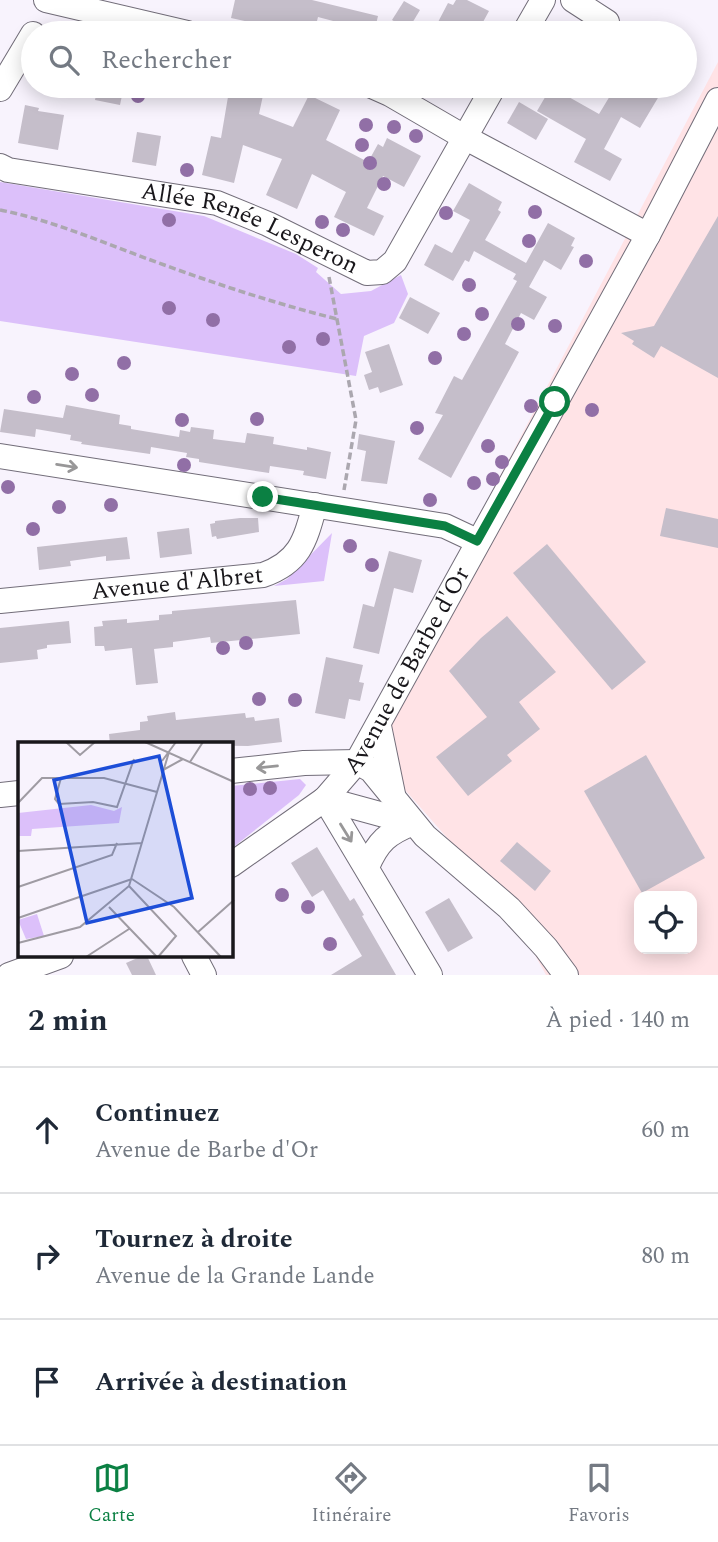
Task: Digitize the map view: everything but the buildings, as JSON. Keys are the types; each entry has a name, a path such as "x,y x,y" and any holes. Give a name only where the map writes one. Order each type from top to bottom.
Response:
{"street":[{"path":"38,21 45,0 135,21"},
{"path":"531,21 543,0"},
{"path":"573,0 605,21"},
{"path":"0,89 21,55"},
{"path":"398,98 464,137 648,235"},
{"path":"464,137 487,98"},
{"name":"Avenue de Barbe d'Or","path":"233,864 325,799 357,762 648,235 718,100"},
{"name":"Allée Renée Lesperon","path":"0,166 8,170 217,203 367,274 382,272 395,261 464,137"},
{"path":"0,456 445,526 477,541"},
{"name":"Avenue d'Albret","path":"0,601 263,575 279,570 292,560 303,544 315,505"},
{"path":"379,726 394,800"},
{"path":"233,771 304,763 357,762 371,770 413,823 509,908 546,948 566,975"},
{"path":"0,795 18,793"},
{"path":"325,799 413,823"},
{"path":"325,799 430,975"},
{"path":"367,867 373,852 392,831 413,823"},
{"path":"9,975 56,958"},
{"path":"195,958 204,975"}],"path":[{"path":"0,210 54,224 284,306 337,319"},
{"path":"338,260 329,276 356,420 341,510"}],"shaded area":[{"path":"718,62 718,975 546,975 509,908 361,740"},
{"path":"0,182 204,216 296,254 318,268 316,272 341,294 371,291 401,275 408,294 394,323 364,336 356,376 0,321"},
{"path":"332,533 324,581 274,586 287,579"},
{"path":"300,779 306,785 299,795 233,847 233,786"}],"route":[{"path":"263,497 445,526 477,541 555,402"}]}
